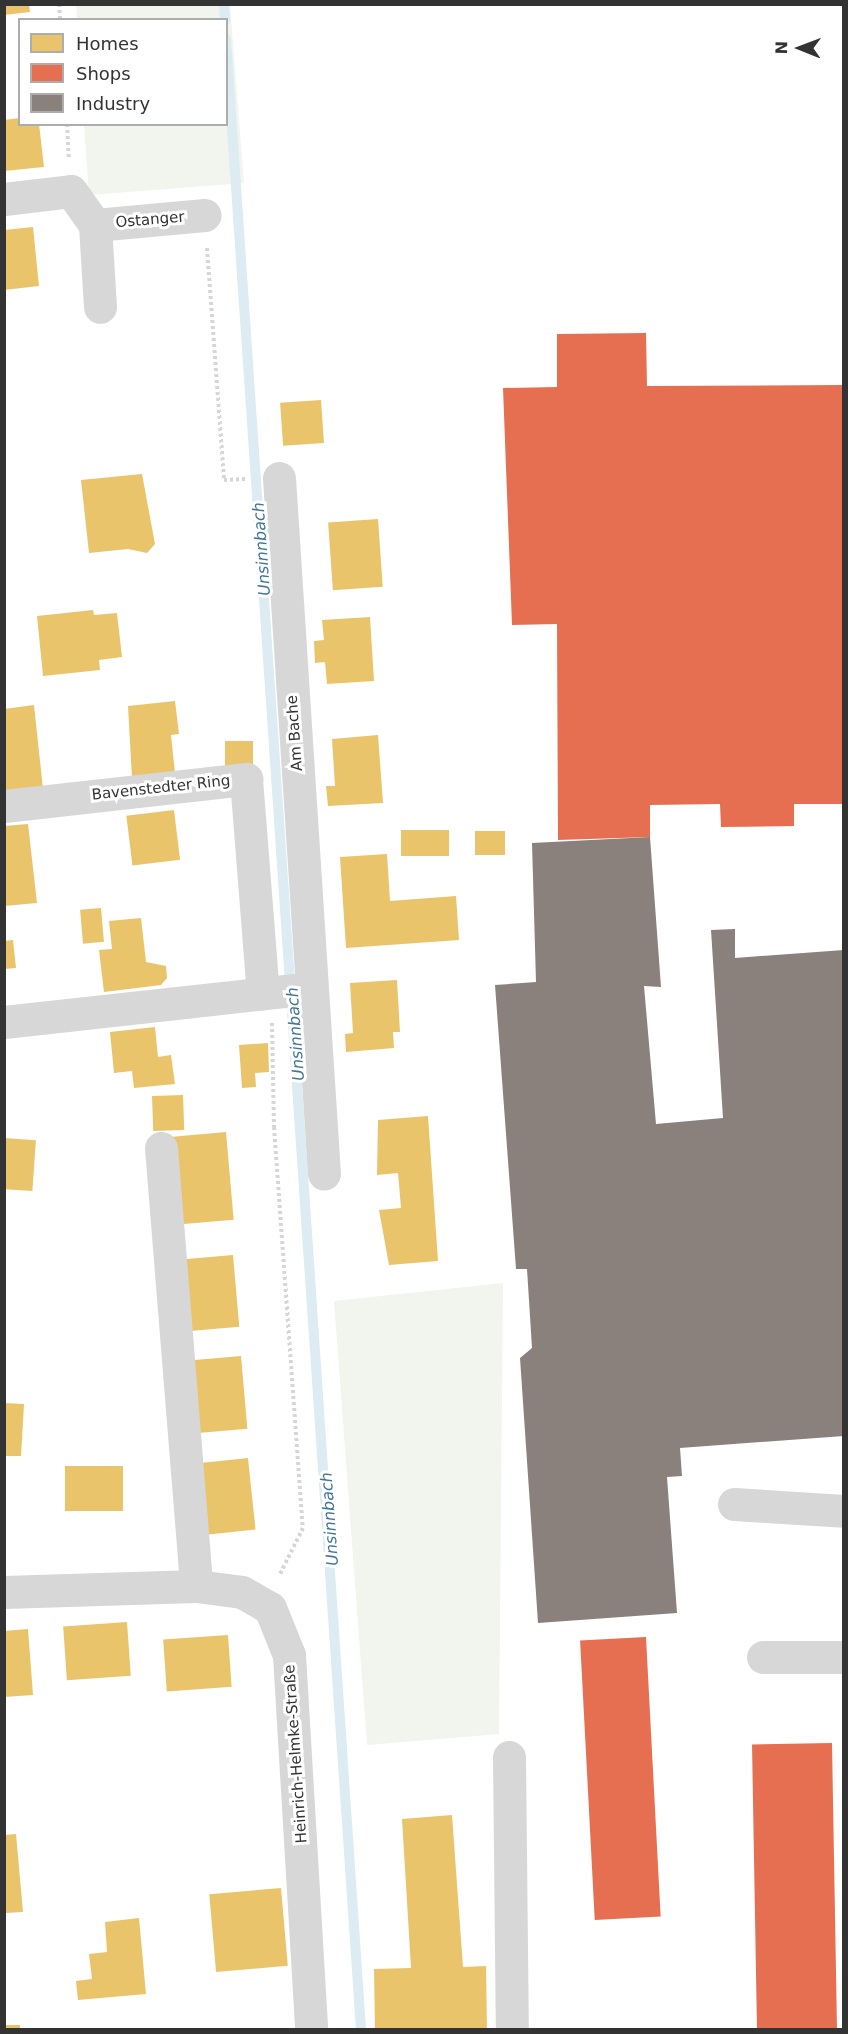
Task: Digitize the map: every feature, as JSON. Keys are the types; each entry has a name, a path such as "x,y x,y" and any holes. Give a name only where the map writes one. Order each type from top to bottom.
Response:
{"street":[{"name":"Ostanger","path":"4,199 71,191 95,225 205,215"},
{"path":"95,225 100,307"},
{"name":"Am Bache","path":"279,478 286,991 324,1174"},
{"name":"Bavenstedter Ring","path":"4,806 246,779 286,991"},
{"path":"4,1022 286,991"},
{"path":"161,1148 196,1586"},
{"path":"734,1504 843,1511"},
{"path":"4,1592 196,1586 242,1592 270,1608"},
{"name":"Heinrich-Helmke-Straße","path":"270,1608 289,1655 311,2030"},
{"path":"763,1657 843,1657"},
{"path":"509,1757 512,2030"}],"path":[{"path":"205,215 224,480 235,480"},
{"path":"270,1608 282,1565 303,1528 274,1127 286,991"}],"shaded area":[{"path":"76,5 230,5 244,183 89,195 84,126 228,126 228,18 77,18"},
{"path":"503,1283 499,1734 367,1745 334,1301"}],"building: Homes":[{"path":"4,4 29,4 30,12 4,15"},
{"path":"18,118 18,126 39,126 44,167 4,171 4,120"},
{"path":"33,227 39,286 4,290 4,230"},
{"path":"321,400 324,443 283,446 280,403"},
{"path":"142,474 155,544 147,553 128,549 89,553 81,480"},
{"path":"378,519 383,587 333,590 328,522"},
{"path":"93,610 94,615 117,613 122,657 99,660 100,670 43,676 37,616"},
{"path":"370,617 374,681 327,684 325,662 315,663 314,641 324,640 322,620"},
{"path":"175,701 179,734 171,735 175,773 132,778 128,706"},
{"path":"34,705 43,789 4,793 4,709"},
{"path":"378,735 383,803 328,806 326,786 335,786 332,739"},
{"path":"225,741 253,741 253,770 225,770"},
{"path":"174,810 180,860 132,865 126,816"},
{"path":"28,824 37,903 4,906 4,826"},
{"path":"401,830 449,830 449,856 401,856"},
{"path":"475,831 505,831 505,855 475,855"},
{"path":"387,854 390,901 456,896 459,940 346,948 340,857"},
{"path":"101,908 104,942 83,944 80,910"},
{"path":"141,918 146,962 166,966 167,978 161,985 104,992 99,950 112,949 109,921"},
{"path":"13,940 16,968 4,969 4,941"},
{"path":"397,980 400,1032 393,1032 394,1048 346,1052 345,1034 353,1033 350,983"},
{"path":"155,1027 158,1057 171,1055 175,1084 134,1088 132,1071 114,1073 110,1032"},
{"path":"268,1043 269,1072 255,1073 256,1087 242,1088 239,1045"},
{"path":"183,1095 184,1130 153,1131 152,1096"},
{"path":"428,1116 438,1261 389,1265 379,1210 401,1208 398,1173 377,1175 378,1120"},
{"path":"226,1132 234,1220 175,1225 167,1137"},
{"path":"4,1138 36,1140 32,1191 4,1189"},
{"path":"233,1255 239,1327 187,1331 181,1260"},
{"path":"241,1356 247,1429 196,1433 189,1361"},
{"path":"4,1403 24,1404 21,1456 4,1456"},
{"path":"248,1458 256,1530 204,1535 196,1463"},
{"path":"65,1466 123,1466 123,1511 65,1511"},
{"path":"127,1622 131,1676 67,1680 63,1626"},
{"path":"28,1629 33,1695 4,1697 4,1631"},
{"path":"228,1635 232,1687 167,1691 163,1640"},
{"path":"452,1815 463,1967 486,1966 487,2030 375,2030 374,1969 411,1968 402,1819"},
{"path":"16,1834 23,1912 5,1913 5,1835"},
{"path":"281,1888 288,1966 216,1972 209,1894"},
{"path":"139,1918 146,1994 78,2000 76,1981 92,1979 89,1954 107,1952 105,1922"},
{"path":"4,2025 20,2025 20,2030 4,2030"}],"building: Shops":[{"path":"646,333 647,386 844,385 844,804 794,804 794,826 721,827 720,804 650,805 650,837 558,840 557,624 512,625 503,388 557,387 557,334"},
{"path":"646,1637 661,1917 595,1920 580,1640"},
{"path":"832,1743 837,2030 757,2030 752,1744"}],"building: Industry":[{"path":"650,837 661,987 644,986 656,1124 723,1118 711,930 735,929 735,958 844,950 844,1436 680,1448 682,1476 667,1477 677,1613 538,1623 520,1358 532,1348 527,1269 516,1269 495,985 536,982 532,843"}],"waterway":[{"name":"Unsinnbach","path":"224,4 225,18"},
{"name":"Unsinnbach","path":"228,68 361,2030"}]}
